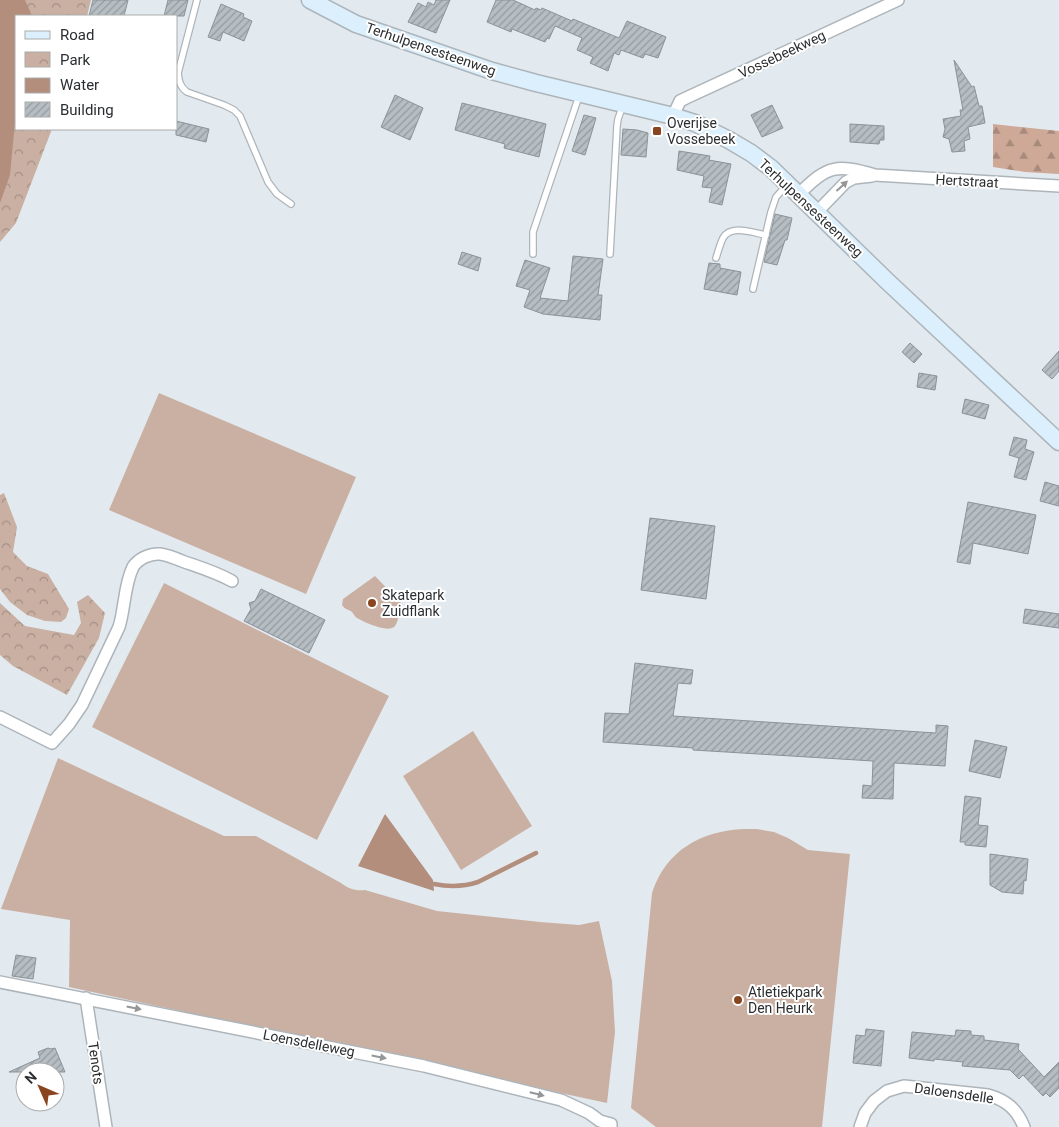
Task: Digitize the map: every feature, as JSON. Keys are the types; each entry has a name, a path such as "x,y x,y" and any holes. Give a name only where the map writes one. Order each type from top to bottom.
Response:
{"main road":[{"name":"Terhulpensesteenweg","path":"310,0 356,24 492,71 674,116 709,129 729,140 761,160 793,189 1059,442"}],"street":[{"name":"Vossebeekweg","path":"674,116 680,102 686,98 898,0"},
{"name":"Hertstraat","path":"793,189 831,170 841,168 875,175"},
{"name":"Hertstraat","path":"817,212 846,182 854,178 875,175 1059,186"},
{"path":"0,716 52,743 69,724 82,705 119,627 128,581 134,566 143,558 151,554 159,554 204,568 232,581"},
{"name":"Loensdelleweg","path":"0,982 424,1066 561,1100 611,1125"},
{"name":"Tenots","path":"86,998 106,1127"},
{"name":"Daloensdelle","path":"860,1127 865,1113 874,1101 887,1091 904,1086 988,1095 999,1098 1021,1118 1024,1127"}],"lane":[{"path":"197,0 178,73 179,83 186,92 224,105 234,110 240,116 268,182 277,194 291,204"},
{"path":"534,254 533,232 580,94"},
{"path":"610,254 617,126 624,104"},
{"path":"753,289 776,197 793,189"},
{"path":"716,258 724,236 730,231 736,230 766,235"}],"green space":[{"path":"0,0 91,0 87,15 15,15 15,130 52,130 16,223 0,242"},
{"path":"993,124 1059,131 1059,174 1025,172 993,167"},
{"path":"159,393 356,477 306,594 109,510"},
{"path":"4,493 17,527 13,552 27,566 48,574 69,609 66,618 61,622 45,621 27,615 10,602 0,589 0,495"},
{"name":"Skatepark Zuidflank","path":"375,576 401,603 397,621 392,628 382,628 356,618 352,612 345,609 342,605 343,599"},
{"path":"164,583 389,696 317,840 92,727"},
{"path":"88,595 105,613 99,638 67,695 13,666 0,655 0,603 25,626 74,635 81,623 77,602"},
{"path":"473,731 532,826 461,870 403,776"},
{"path":"58,758 224,836 256,836 352,889 365,890 437,911 579,925 599,921 612,981 615,1032 607,1103 69,987 70,920 1,909"},
{"name":"Atletiekpark Den Heurk","path":"744,829 774,832 808,850 850,854 822,1127 656,1127 631,1108 652,893 666,865 687,846 713,834"}],"water":[{"path":"0,0 25,0 32,15 15,15 15,122 10,175 0,203"},
{"path":"385,814 433,880 434,891 358,866"}],"building":[{"path":"93,0 128,0 124,15 89,15"},
{"path":"168,0 188,0 184,16 164,15"},
{"path":"436,0 450,0 436,33 408,22 418,3 426,7 428,2 434,5"},
{"path":"496,0 513,0 535,10 536,8 541,10 542,8 619,38 627,21 666,37 658,58 645,54 643,58 621,50 619,55 614,53 608,71 590,63 593,57 577,50 582,38 555,26 549,39 547,38 545,42 512,29 511,32 487,22"},
{"path":"221,4 244,14 243,17 252,21 244,41 223,32 220,41 208,37"},
{"path":"954,60 972,87 974,86 979,106 982,106 985,123 968,127 970,139 964,141 965,151 952,152 949,139 943,137 945,129 943,119 961,116 960,110 963,110"},
{"path":"395,95 423,108 410,140 381,127"},
{"path":"462,103 546,124 539,157 504,148 505,144 455,130"},
{"path":"772,105 783,128 762,137 751,115"},
{"path":"584,115 596,118 585,155 572,151"},
{"path":"178,121 209,129 206,142 176,135"},
{"path":"850,124 884,126 884,140 880,140 879,144 850,142"},
{"path":"623,129 648,133 646,157 621,155"},
{"path":"679,151 710,156 709,160 731,164 722,205 709,202 712,188 702,187 704,176 677,170"},
{"path":"775,214 792,218 787,240 785,240 777,265 764,262"},
{"path":"462,252 481,258 478,271 458,264"},
{"path":"573,256 603,259 598,295 602,295 600,320 543,314 524,307 530,290 516,286 525,260 550,268 540,298 568,301"},
{"path":"709,263 720,264 720,268 741,272 737,295 704,289"},
{"path":"910,343 922,354 914,363 902,352"},
{"path":"1059,351 1059,371 1052,379 1042,370"},
{"path":"919,373 937,376 935,390 917,387"},
{"path":"965,399 989,405 985,419 962,413"},
{"path":"1014,437 1027,440 1025,449 1034,452 1026,480 1014,477 1019,458 1009,455"},
{"path":"1045,482 1059,486 1059,506 1040,501"},
{"path":"968,502 1036,515 1028,554 973,543 970,564 957,562"},
{"path":"650,518 715,526 706,599 641,590"},
{"path":"261,589 325,620 309,653 244,621 251,609 249,603 255,601"},
{"path":"1025,609 1059,614 1059,628 1023,623"},
{"path":"635,663 693,670 691,684 678,683 673,716 936,733 936,725 948,726 945,766 894,763 893,799 862,798 863,785 872,786 873,761 693,750 693,748 603,742 605,713 629,714"},
{"path":"975,740 1007,747 1000,778 969,771"},
{"path":"965,796 981,798 978,825 988,826 986,847 965,845 965,842 960,842"},
{"path":"990,854 1028,859 1023,894 1002,892 990,885"},
{"path":"16,955 36,958 33,979 12,976"},
{"path":"866,1029 884,1031 881,1066 853,1063 856,1035 865,1036"},
{"path":"956,1030 971,1031 971,1035 984,1036 984,1040 1019,1044 1018,1049 1044,1077 1059,1062 1059,1088 1050,1097 1046,1093 1043,1096 1023,1075 1019,1079 1010,1070 962,1066 963,1062 909,1058 912,1032 955,1036"},
{"path":"48,1048 55,1048 61,1062 31,1062 40,1058 38,1052"}],"waterway":[{"path":"434,884 456,886 478,882 536,853"}],"place":[{"name":"Overijse Vossebeek","path":"657,131"},
{"name":"Skatepark Zuidflank","path":"372,603"},
{"name":"Atletiekpark Den Heurk","path":"738,1000"}]}
